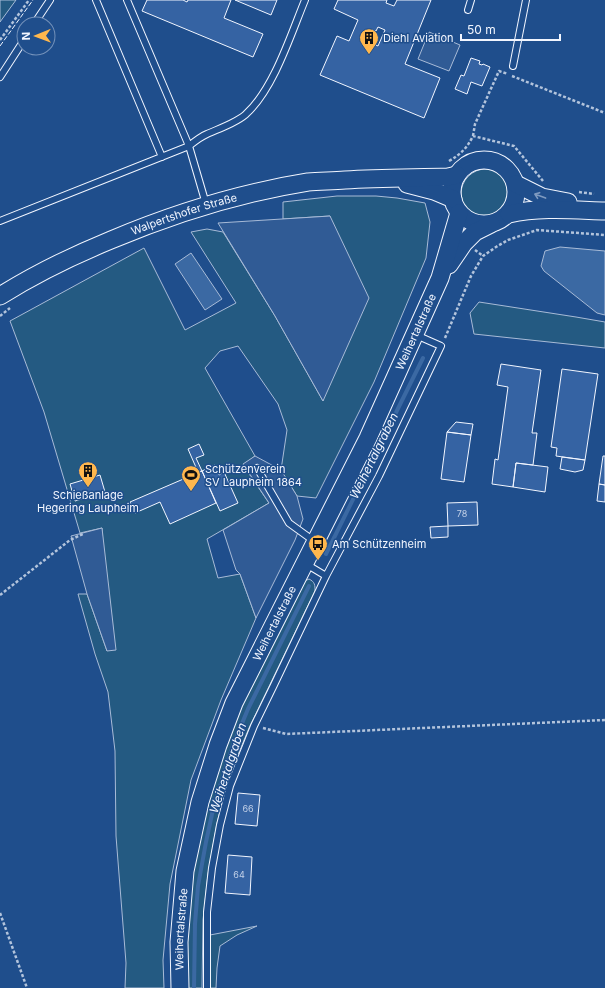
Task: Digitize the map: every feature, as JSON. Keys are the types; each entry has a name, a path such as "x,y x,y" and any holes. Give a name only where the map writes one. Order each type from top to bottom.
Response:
{"street":[{"path":"509,214 514,205 517,194 516,184 512,174 504,166 495,161 485,159 474,161 465,166 452,169 452,193 456,206 465,219 473,223 482,225 490,224 509,214 541,203 605,211"},
{"name":"Walpertshofer Straße","path":"6,302 21,283 82,252 153,222 206,204 250,193 310,182 381,178 448,177 452,169"},
{"name":"Walpertshofer Straße","path":"381,178 434,191 456,206"},
{"path":"516,184 541,203"},
{"name":"Weihertalstraße","path":"440,278 456,206"},
{"name":"Weihertalstraße","path":"180,988 179,942 185,871 200,802 218,745 234,703 368,438 440,278 464,243 475,232 490,224"}],"lane":[{"path":"39,16 50,0"},
{"path":"96,0 162,157"},
{"path":"126,0 189,146 206,204"},
{"path":"0,222 189,146 205,135 247,114 265,92 306,0"},
{"path":"468,10 471,0"},
{"path":"513,66 526,0"},
{"path":"0,77 16,52"},
{"path":"207,988 207,912 217,839 230,786 254,726 326,576 379,476 441,346 415,334"},
{"path":"257,468 289,523 315,542"},
{"path":"304,563 326,576"}],"path":[{"path":"0,40 29,0"},
{"path":"452,169 473,136 475,124 499,71 605,112"},
{"path":"473,136 514,146 544,182 537,230"},
{"path":"441,346 471,276 483,256 508,240 537,230 605,234"},
{"path":"464,243 483,256"},
{"path":"0,316 6,302"},
{"path":"0,595 70,540 83,534"},
{"path":"254,726 286,734 605,720"},
{"path":"0,913 27,988"}],"shaded area":[{"path":"0,0 16,0 0,22"},
{"path":"429,32 460,45 449,71 418,59"},
{"path":"481,169 491,169 504,176 511,189 511,199 504,212 491,219 481,219 472,215 465,208 461,199 461,189 465,180 472,173"},
{"path":"337,196 376,196 425,203 430,222 426,258 374,382 316,498 297,496 281,470 287,430 278,404 238,346 220,351 205,368 255,456 243,465 269,503 207,539 218,578 240,574 256,618 221,700 191,780 170,884 163,960 164,988 125,988 126,963 116,836 115,751 108,692 95,654 78,594 87,594 107,651 102,528 80,533 44,412 10,321 144,248 185,330 236,303 191,232 207,229 223,232 275,316 323,401 330,216 283,219 283,202"},
{"path":"330,216 369,298 323,401 275,316 218,223"},
{"path":"560,247 605,251 605,315 597,313 544,271 541,266 545,251"},
{"path":"191,253 222,299 205,310 175,264"},
{"path":"479,302 605,322 605,348 474,334 470,313"},
{"path":"255,456 281,470 297,496 303,519 295,540 256,618 240,574 236,570 223,530 269,503 243,464"},
{"path":"102,528 116,650 107,651 87,594 71,536"},
{"path":"309,579 314,584 315,591 249,728 228,779 217,823 208,874 203,920 202,988 184,988 185,933 201,818 231,724 300,583"},
{"path":"257,926 237,935 220,946 216,988 209,988 210,935"}],"building":[{"path":"147,0 183,0 187,2 188,0 231,0 224,18 263,34 253,57 142,11"},
{"path":"235,0 277,0 271,15"},
{"name":"Diehl Aviation","path":"338,0 387,0 386,3 394,6 397,0 431,0 405,64 440,78 424,118 320,75 337,36 349,41 358,20 334,9","holes":["378,27 385,30 378,46 367,41 372,30 376,31"]},
{"path":"471,58 480,61 479,64 490,67 482,86 471,82 467,94 455,89 461,75 464,76"},
{"path":"501,364 541,370 532,433 537,433 533,465 516,463 513,487 492,484 495,459 498,460 508,387 497,385"},
{"path":"562,369 598,374 585,460 556,456 557,448 551,447"},
{"path":"456,422 473,424 471,435 447,432"},
{"path":"447,432 471,435 464,482 441,479"},
{"path":"199,444 204,455 196,458 202,471 198,472 188,449"},
{"path":"603,456 605,456 605,485 599,484"},
{"path":"562,457 585,460 583,470 575,472 560,469"},
{"path":"516,463 548,467 545,492 513,487"},
{"path":"215,465 219,475 224,472 238,503 220,511 202,471"},
{"path":"202,471 216,503 170,524 160,502 135,513 130,502"},
{"name":"Schießanlage Hegering Laupheim","path":"100,475 105,492 75,501 70,484"},
{"path":"599,484 605,485 605,502 597,501"},
{"path":"477,502 478,525 448,526 447,503"},
{"path":"448,526 448,537 431,538 430,527"},
{"path":"238,793 260,795 257,826 235,824"},
{"path":"228,855 252,857 250,895 225,893"}],"waterway":[{"name":"Weihertalgraben","path":"326,554 423,358"},
{"name":"Weihertalgraben","path":"194,988 195,924 198,886 214,805 233,745 248,709 309,586"}],"fence":[{"path":"0,46 33,0"}],"place":[{"name":"Diehl Aviation","path":"369,55"},
{"name":"Schießanlage Hegering Laupheim","path":"88,488"},
{"name":"Schützenverein SV Laupheim 1864","path":"191,492"},
{"name":"Am Schützenheim","path":"318,561"}]}
